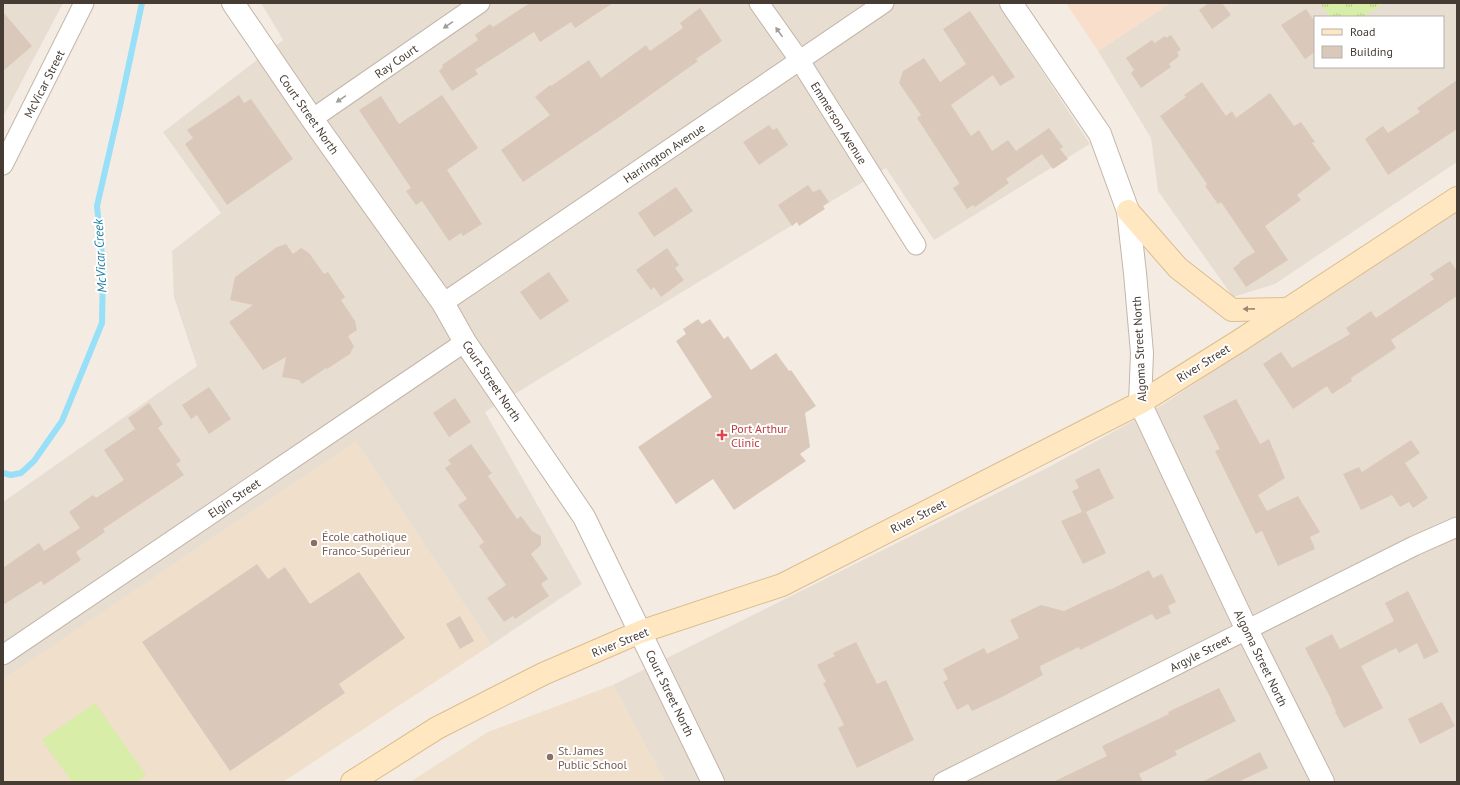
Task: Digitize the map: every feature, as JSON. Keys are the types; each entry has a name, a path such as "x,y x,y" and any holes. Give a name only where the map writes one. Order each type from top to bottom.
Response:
{"main road":[{"name":"River Street","path":"352,782 437,728 543,674 640,632 782,585 1140,403 1239,341 1457,198"},
{"path":"1128,211 1178,268 1232,310 1288,309"}],"street":[{"name":"McVicar Street","path":"5,156 84,3"},
{"name":"Court Street North","path":"233,3 312,119 443,303 465,342 584,517 713,782"},
{"name":"Ray Court","path":"312,119 480,3"},
{"name":"Emmerson Avenue","path":"759,3 800,61 916,245"},
{"name":"Harrington Avenue","path":"443,303 884,3"},
{"name":"Algoma Street North","path":"1011,3 1100,134 1128,211 1142,353 1140,403 1247,630 1323,782"},
{"name":"Elgin Street","path":"3,654 465,342"},
{"name":"Argyle Street","path":"943,782 1414,546 1457,527"}],"shaded area":[{"path":"3,3 63,3 3,117"},
{"path":"261,3 997,3 1090,144 934,240 886,168 485,412 582,584 491,645 356,442 3,679 3,502 197,366 174,297 172,251 221,213 163,132 283,40"},
{"path":"1066,3 1170,3 1098,51"},
{"path":"1170,3 1319,3 1330,16 1314,16 1314,68 1444,68 1444,16 1364,16 1384,3 1457,3 1457,162 1275,284 1233,297 1158,191 1151,138 1098,51"},
{"path":"1457,210 1457,782 665,782 613,685 1049,467 1162,405"},
{"name":"École catholique Franco-Supérieur","path":"356,441 491,645 283,782 3,782 3,679"},
{"name":"St. James Public School","path":"613,685 665,782 410,782 488,732"}],"green space":[{"path":"1319,3 1384,3 1364,16 1330,16"},
{"path":"95,703 146,775 136,782 72,782 42,740"}],"building":[{"path":"530,3 613,3 575,28 571,22 540,42 534,32 475,70 478,74 452,91 439,71 443,67 442,65 478,40 475,35 490,24 493,27"},
{"path":"1209,3 1222,3 1231,15 1212,29 1199,10"},
{"path":"700,8 722,41 696,59 698,61 618,118 523,182 501,150 550,115 535,97 550,85 551,86 589,60 601,78 646,45 650,51 683,28 680,23"},
{"path":"1306,9 1314,21 1314,53 1305,59 1281,25"},
{"path":"970,11 1015,77 1000,86 993,75 951,105 971,136 979,130 992,151 1008,140 1016,151 1049,128 1063,147 1060,149 1068,159 1053,169 1042,154 1006,179 1009,183 975,207 973,205 967,209 953,188 959,184 958,181 917,118 921,115 899,83 903,71 924,58 940,82 966,64 943,29"},
{"path":"3,12 32,46 3,71"},
{"path":"1171,35 1181,50 1177,52 1179,56 1169,64 1171,67 1141,88 1131,73 1134,70 1126,58 1152,40 1155,43 1165,36 1166,38"},
{"path":"1457,80 1457,129 1388,175 1365,139 1383,126 1388,133 1420,112 1417,108"},
{"path":"1202,82 1226,116 1232,111 1236,118 1270,93 1294,126 1301,122 1315,142 1312,143 1331,169 1297,195 1301,200 1265,226 1288,260 1246,287 1233,268 1240,263 1239,262 1255,252 1221,202 1218,204 1205,186 1207,184 1160,116 1186,97 1184,95"},
{"path":"239,95 244,103 251,99 293,159 227,205 185,144 193,138 187,130"},
{"path":"442,95 478,148 447,170 482,224 463,236 461,233 449,241 422,201 416,205 406,191 411,188 359,110 381,96 399,124"},
{"path":"769,125 773,130 777,128 788,145 759,165 743,142"},
{"path":"808,185 813,192 820,189 829,202 823,206 825,209 799,226 797,222 792,226 778,205"},
{"path":"676,187 693,211 654,237 638,213"},
{"path":"286,244 293,254 301,248 309,253 324,274 328,272 345,297 341,300 355,321 357,330 348,336 354,346 350,354 302,384 299,380 282,377 286,357 263,370 229,322 253,305 230,300 235,277 277,247"},
{"path":"667,248 679,265 675,268 684,280 661,297 654,287 651,290 636,270"},
{"path":"1450,261 1457,271 1457,296 1391,340 1396,348 1351,378 1352,381 1332,394 1327,386 1293,409 1263,364 1281,352 1292,368 1350,334 1346,328 1371,311 1376,318 1434,279 1430,274"},
{"path":"549,272 569,301 540,320 520,292"},
{"name":"Port Arthur Clinic","path":"698,319 702,324 710,319 724,339 728,336 751,370 776,353 789,371 791,370 816,406 805,413 810,447 800,454 806,461 734,510 713,479 676,504 638,447 712,397 676,341 686,334 683,329"},
{"path":"209,387 231,419 209,434 197,415 191,419 182,405"},
{"path":"455,398 471,422 449,437 433,413"},
{"path":"1236,399 1260,444 1269,439 1285,478 1258,495 1267,511 1298,496 1320,532 1310,537 1315,549 1278,566 1262,531 1256,534 1215,451 1220,449 1203,416"},
{"path":"149,403 163,424 158,428 181,461 176,464 184,475 103,529 105,532 76,552 81,560 44,585 41,581 3,605 3,568 39,543 44,551 80,528 69,512 93,495 96,498 124,480 104,450 135,429 128,418"},
{"path":"1411,440 1420,453 1405,463 1428,498 1413,508 1409,502 1400,507 1392,495 1361,510 1343,474 1359,467 1362,472"},
{"path":"471,444 492,473 488,476 517,519 521,516 532,531 541,536 541,545 531,554 548,579 541,584 549,596 515,619 513,616 504,622 487,598 506,585 479,546 484,542 458,505 467,499 445,468 451,464 448,460"},
{"path":"1099,468 1114,498 1086,512 1106,553 1083,564 1061,521 1082,512 1072,491 1079,488 1075,480"},
{"path":"257,564 268,579 285,567 310,604 359,572 405,638 339,684 345,693 230,771 142,642"},
{"path":"1149,570 1153,578 1162,574 1176,602 1168,606 1171,613 1156,620 1152,614 1080,650 1079,647 1040,666 1043,675 972,711 968,704 957,710 943,682 948,679 943,669 984,648 987,654 1019,638 1010,620 1041,605 1064,611"},
{"path":"1408,591 1439,652 1424,659 1417,643 1399,653 1396,648 1361,666 1383,708 1344,728 1305,648 1332,634 1340,649 1394,621 1385,603"},
{"path":"460,616 474,641 460,649 446,624"},
{"path":"856,642 877,684 886,680 914,740 857,768 838,728 844,725 823,683 826,682 817,665 835,656 833,653"},
{"path":"1219,688 1236,721 1175,751 1177,755 1139,774 1143,782 1053,782 1107,756 1102,746"},
{"path":"1442,702 1455,726 1420,744 1408,719"},
{"path":"1260,752 1268,768 1238,782 1202,782"}],"waterway":[{"name":"McVicar Creek","path":"3,473 11,475 21,473 34,461 62,421 102,323 103,267 97,206 142,3"}],"place":[{"name":"Port Arthur Clinic","path":"722,435"},
{"name":"École catholique Franco-Supérieur","path":"314,543"},
{"name":"St. James Public School","path":"550,757"}]}
